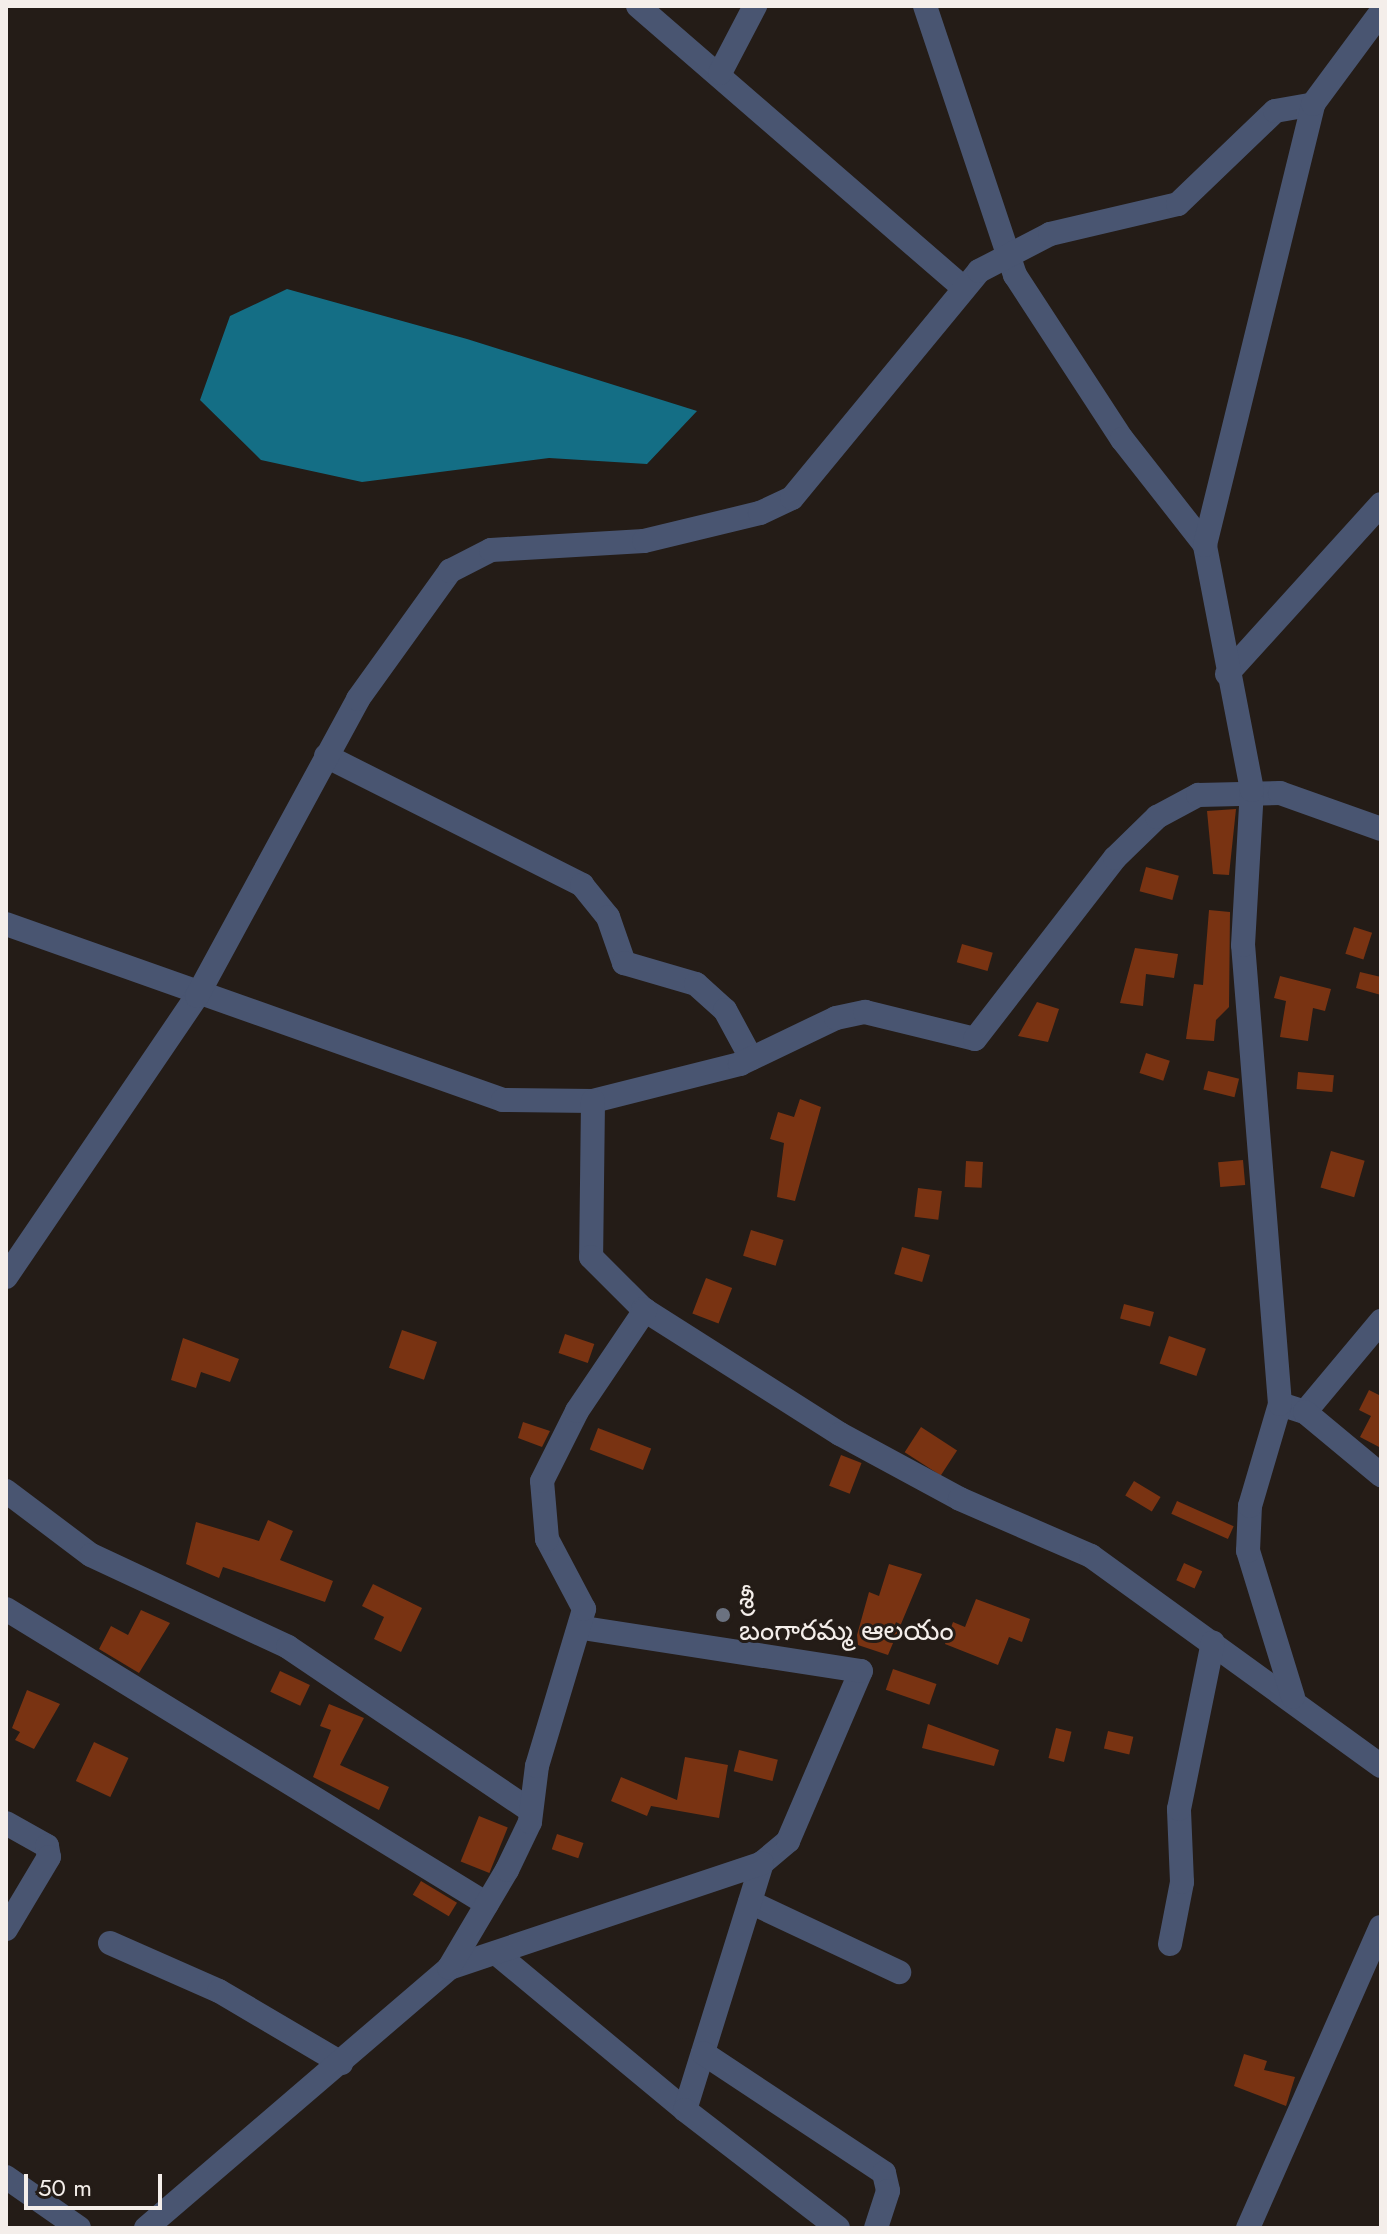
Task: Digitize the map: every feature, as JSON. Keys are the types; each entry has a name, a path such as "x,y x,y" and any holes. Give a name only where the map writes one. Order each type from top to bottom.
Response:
{"street":[{"path":"639,6 720,73 963,288"},
{"path":"720,73 755,6"},
{"path":"925,6 1009,254 1122,439 1205,545"},
{"path":"1293,1697 1248,1551 1250,1506 1280,1404 1243,945 1252,790 1227,674 1205,545 1313,104 1381,12 1372,6"},
{"path":"6,1277 197,996 326,756 414,618 467,557 644,541 760,513 792,498 963,288 1009,254 1050,234 1178,204 1275,111 1313,104"},
{"path":"1227,674 1381,504"},
{"path":"326,756 582,885 608,917 624,963 696,984 725,1010 751,1058"},
{"path":"6,924 197,996 503,1100 593,1101 751,1058 836,1018 865,1012 975,1039 1115,858 1157,817 1198,795 1252,790 1381,829"},
{"path":"593,1101 591,1257 645,1310 840,1434 960,1499 1091,1556 1293,1697 1381,1766"},
{"path":"146,2228 449,1968 523,1841 537,1766 582,1628 584,1609 547,1539 542,1481 577,1411 645,1310"},
{"path":"1305,1412 1381,1321"},
{"path":"1280,1404 1305,1412 1381,1475"},
{"path":"6,1491 91,1555 288,1647 531,1811"},
{"path":"6,1609 487,1904"},
{"path":"449,1968 762,1863 788,1841 860,1668 582,1628"},
{"path":"1170,1944 1182,1882 1179,1809 1213,1642"},
{"path":"6,1823 47,1846 49,1857 6,1929"},
{"path":"685,2110 762,1863"},
{"path":"750,1902 899,1972"},
{"path":"1248,2228 1381,1927"},
{"path":"110,1943 219,1991 341,2063"},
{"path":"496,1953 685,2110 838,2228"},
{"path":"703,2053 884,2173 888,2191 876,2228"},
{"path":"6,2177 79,2228"}],"water":[{"path":"287,289 467,339 697,411 647,464 549,458 362,482 261,460 200,400 230,316"}],"building":[{"path":"1236,809 1229,875 1213,874 1207,811"},
{"path":"1146,867 1179,876 1172,900 1140,891"},
{"path":"1209,910 1230,912 1229,1007 1216,1020 1214,1041 1186,1039 1194,984 1203,985"},
{"path":"1354,927 1372,933 1363,960 1345,954"},
{"path":"962,944 993,953 988,971 957,962"},
{"path":"1135,948 1178,954 1174,978 1146,974 1143,1006 1120,1003"},
{"path":"1360,972 1381,977 1381,995 1356,988"},
{"path":"1280,976 1331,989 1325,1011 1313,1008 1308,1041 1280,1037 1286,1001 1274,998"},
{"path":"1037,1002 1059,1009 1048,1042 1018,1036"},
{"path":"1146,1053 1170,1061 1163,1081 1140,1073"},
{"path":"1208,1071 1239,1079 1234,1097 1203,1089"},
{"path":"1298,1072 1334,1075 1332,1092 1297,1089"},
{"path":"800,1099 821,1107 795,1201 777,1197 784,1143 770,1139 778,1112 794,1117"},
{"path":"1331,1151 1365,1161 1354,1197 1321,1188"},
{"path":"1243,1160 1245,1185 1220,1187 1218,1162"},
{"path":"966,1161 983,1162 982,1188 965,1187"},
{"path":"918,1188 942,1191 938,1220 914,1217"},
{"path":"751,1230 784,1240 776,1266 743,1256"},
{"path":"902,1247 930,1255 922,1282 894,1274"},
{"path":"706,1278 732,1288 719,1324 692,1313"},
{"path":"1124,1304 1154,1312 1150,1327 1120,1318"},
{"path":"402,1330 437,1342 424,1380 389,1368"},
{"path":"565,1334 594,1344 588,1363 558,1353"},
{"path":"1169,1336 1206,1349 1196,1376 1160,1363"},
{"path":"183,1338 239,1359 230,1382 201,1372 196,1388 171,1380"},
{"path":"1369,1390 1381,1396 1381,1448 1360,1437 1371,1416 1359,1410"},
{"path":"523,1422 550,1431 542,1447 518,1438"},
{"path":"921,1427 957,1450 941,1476 905,1452"},
{"path":"598,1428 651,1448 643,1470 590,1449"},
{"path":"841,1455 862,1463 850,1494 829,1486"},
{"path":"1134,1481 1161,1497 1152,1512 1125,1496"},
{"path":"1177,1501 1234,1526 1228,1539 1171,1514"},
{"path":"268,1520 293,1531 280,1560 333,1581 325,1602 223,1567 219,1578 186,1564 196,1522 259,1541"},
{"path":"1184,1563 1202,1571 1195,1588 1176,1580"},
{"path":"889,1564 922,1574 888,1655 858,1645 857,1635 869,1592 879,1596"},
{"path":"373,1584 422,1608 401,1652 374,1639 384,1617 362,1606"},
{"path":"976,1599 1030,1619 1022,1642 1009,1637 998,1665 945,1644 953,1622 965,1627"},
{"path":"141,1610 170,1623 139,1673 99,1649 111,1626 128,1635"},
{"path":"893,1669 936,1684 929,1705 886,1690"},
{"path":"280,1671 310,1685 300,1706 270,1692"},
{"path":"27,1690 60,1704 34,1749 15,1740 20,1732 12,1728"},
{"path":"329,1704 364,1718 340,1765 389,1787 379,1810 313,1777 331,1730 320,1726"},
{"path":"928,1724 999,1750 994,1766 922,1748"},
{"path":"1056,1728 1072,1732 1064,1762 1049,1758"},
{"path":"1108,1731 1133,1737 1129,1754 1104,1749"},
{"path":"94,1742 128,1758 110,1797 76,1781"},
{"path":"739,1750 778,1760 772,1781 734,1771"},
{"path":"685,1757 728,1765 719,1818 651,1806 647,1816 611,1801 621,1777 677,1800"},
{"path":"479,1816 508,1828 489,1873 461,1861"},
{"path":"557,1834 583,1843 578,1858 552,1849"},
{"path":"421,1881 457,1903 449,1916 413,1895"},
{"path":"1244,2054 1267,2061 1264,2070 1295,2077 1286,2106 1234,2086"}],"place":[{"name":"శ్రీ బంగారమ్మ ఆలయం","path":"723,1615"}]}
